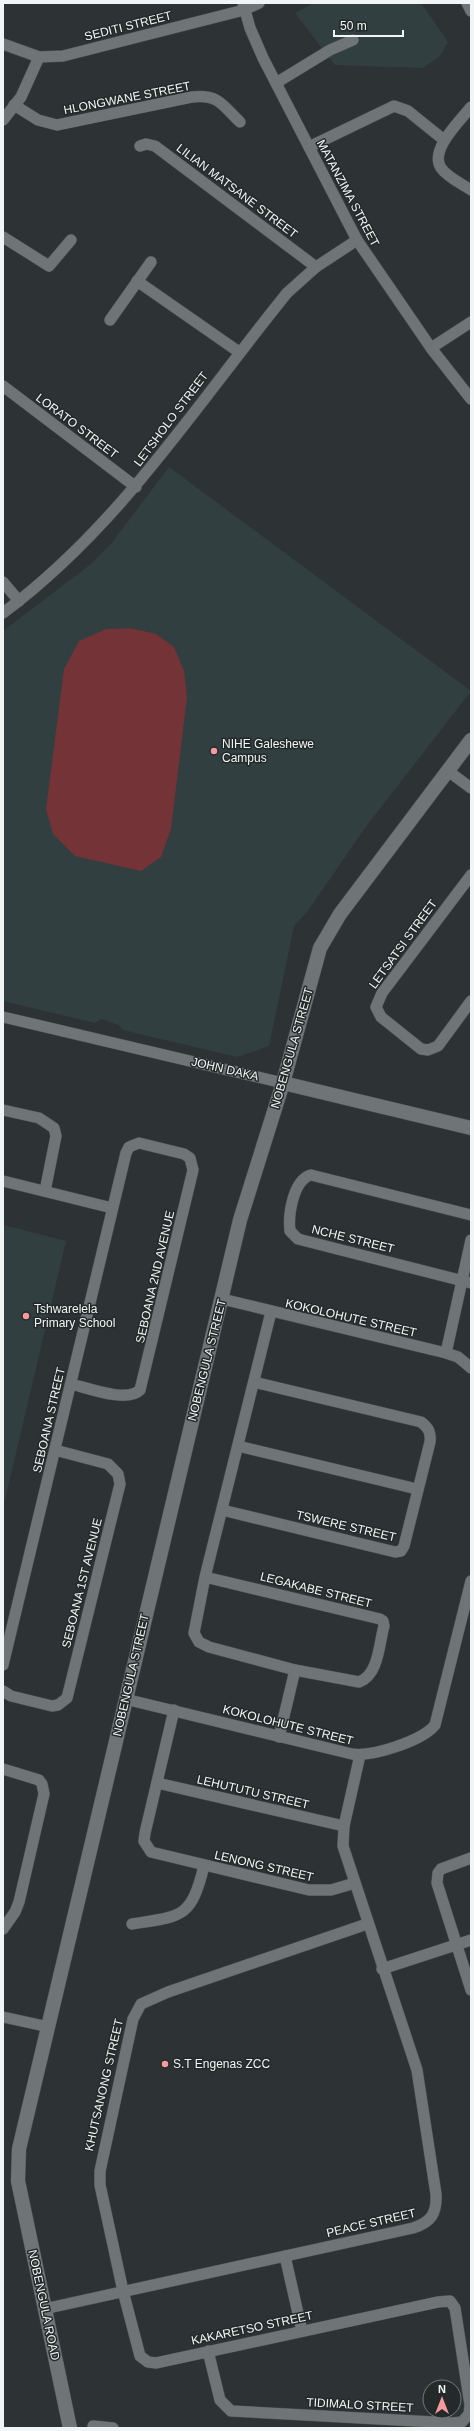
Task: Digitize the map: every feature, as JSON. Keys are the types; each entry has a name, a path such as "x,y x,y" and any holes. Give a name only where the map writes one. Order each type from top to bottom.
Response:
{"street":[{"name":"SEDITI STREET","path":"3,44 39,57 63,56 244,6 260,3"},
{"path":"467,3 471,11"},
{"name":"MATANZIMA STREET","path":"244,6 250,28 276,83 357,240 431,348 471,400"},
{"path":"276,83 330,50 353,40"},
{"path":"3,120 27,86 39,57"},
{"name":"HLONGWANE STREET","path":"14,105 38,120 57,125 192,97 209,96 217,100 240,122"},
{"path":"309,147 394,106 408,111 444,140"},
{"path":"471,107 444,140 438,156 438,163 442,169 471,190"},
{"name":"LILIAN MATSANE STREET","path":"140,146 146,144 155,146 316,267"},
{"path":"3,237 49,266 71,240"},
{"name":"LETSHOLO STREET","path":"3,613 19,601 91,537 136,487 239,352 287,293 316,267 357,240"},
{"path":"110,320 151,262"},
{"path":"137,281 239,352"},
{"path":"431,348 471,322"},
{"name":"LORATO STREET","path":"3,386 136,487"},
{"path":"3,582 19,601"},
{"name":"NOBENGULA STREET","path":"18,2181 19,2149 240,1220 283,1082 319,954 329,930 471,740"},
{"path":"448,771 471,788"},
{"name":"LETSATSI STREET","path":"471,875 467,888 382,994 376,1007 381,1017 421,1049 428,1050 438,1046 471,1001"},
{"name":"JOHN DAKA","path":"3,1017 283,1082 471,1128"},
{"path":"3,1110 39,1118 54,1128 56,1136 45,1191"},
{"name":"SEBOANA 2ND AVENUE","path":"71,1384 128,1396 140,1390 145,1376 194,1170 190,1158 184,1154 139,1143 134,1144"},
{"name":"SEBOANA STREET","path":"8,1626 55,1450 126,1153 134,1144"},
{"name":"NCHE STREET","path":"466,1281 298,1239 290,1231 289,1224 297,1188 301,1181 311,1175 471,1215"},
{"path":"3,1181 112,1208"},
{"path":"446,1353 466,1281 471,1240"},
{"name":"KOKOLOHUTE STREET","path":"222,1299 446,1353 458,1357 471,1368"},
{"name":"LEGAKABE STREET","path":"205,1577 383,1621 374,1668 364,1681 349,1681 295,1670 209,1647 199,1642 195,1637 194,1629 205,1577 272,1312"},
{"name":"TSWERE STREET","path":"222,1510 399,1552 404,1546 430,1436 427,1426 422,1422 254,1382"},
{"path":"238,1446 417,1489"},
{"name":"SEBOANA 1ST AVENUE","path":"3,1691 11,1696 52,1706 58,1705 67,1698 120,1484 118,1474 108,1464 55,1450"},
{"name":"KOKOLOHUTE STREET","path":"125,1699 279,1737 360,1755 378,1752 425,1734 435,1725 471,1581"},
{"path":"3,1665 8,1626"},
{"path":"279,1737 295,1670"},
{"name":"LENONG STREET","path":"174,1710 145,1833 146,1848 157,1855 318,1891 331,1890 355,1883"},
{"path":"355,1883 343,1846 344,1826 360,1755"},
{"path":"3,1769 39,1780 42,1784 44,1794 16,1912 3,1929"},
{"name":"LEHUTUTU STREET","path":"156,1783 344,1826"},
{"path":"471,1858 441,1869 437,1876 437,1883 471,1990"},
{"name":"LENONG STREET","path":"132,1924 159,1920 186,1909 197,1894 204,1866"},
{"name":"PEACE STREET","path":"44,2308 413,2228 425,2224 434,2214 436,2194 421,2087 367,1924 355,1883"},
{"name":"KHUTSANONG STREET","path":"123,2292 100,2185 100,2171 136,2010 149,1999 367,1924"},
{"path":"382,1969 471,1940"},
{"path":"3,2017 49,2027"},
{"name":"NOBENGULA ROAD","path":"18,2181 70,2428"},
{"path":"285,2256 302,2331"},
{"name":"KAKARETSO STREET","path":"123,2292 140,2356 144,2360 156,2363 438,2302"},
{"name":"TIDIMALO STREET","path":"208,2351 220,2400 231,2411 459,2423 467,2419 470,2405 455,2308 453,2302 438,2302"},
{"path":"93,2426 113,2428"}],"shaded area":[{"path":"314,3 421,3 448,42 440,56 423,68 335,65 295,13"},
{"name":"NIHE Galeshewe Campus","path":"169,467 471,691 365,828 307,912 294,926 269,1046 237,1057 123,1030 119,1025 101,1019 95,1023 3,1001 3,631 91,564 111,544"},
{"path":"130,628 156,634 174,647 184,671 187,697 171,829 161,857 141,871 75,856 53,834 46,809 64,669 79,641 106,629"},
{"name":"Tshwarelela Primary School","path":"3,1225 66,1241 3,1508"}],"place":[{"name":"NIHE Galeshewe Campus","path":"214,751"},
{"name":"Tshwarelela Primary School","path":"26,1316"},
{"name":"S.T Engenas ZCC","path":"165,2064"}]}
